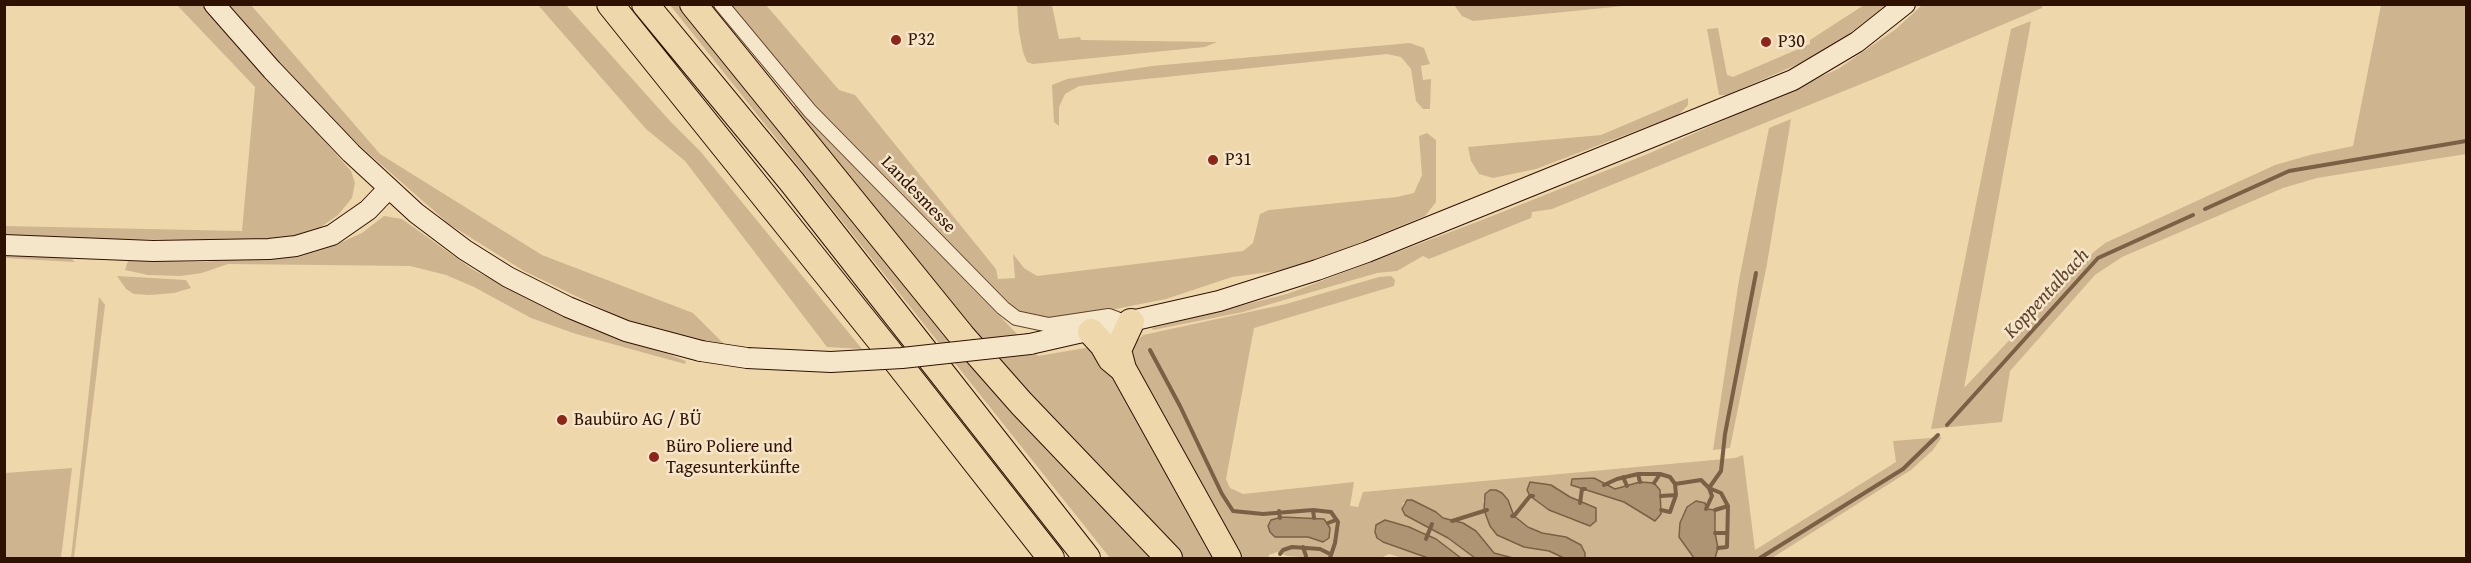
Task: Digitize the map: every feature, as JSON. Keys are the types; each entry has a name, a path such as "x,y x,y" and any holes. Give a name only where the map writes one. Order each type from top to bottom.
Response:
{"highway":[{"path":"610,4 887,349 1051,558"},
{"path":"645,4 792,182 1087,558"},
{"path":"693,4 962,336 1021,403 1170,558"},
{"path":"1131,322 1120,343 1123,369 1228,558"},
{"path":"1090,332 1103,345 1111,359 1123,369"}],"main road":[{"path":"214,4 272,70 351,153 416,213 465,250 539,294 626,332 701,351 747,358 831,362 902,358 1030,344 1219,301 1317,270 1763,93 1825,62 1881,25 1905,4"},
{"path":"4,245 153,251 296,246 315,241 339,230 368,210 389,188"}],"street":[{"name":"Landesmesse","path":"721,4 810,111 1003,308 1016,318 1049,325 1109,316 1131,322"}],"shaded area":[{"path":"177,5 204,5 351,171 355,183 352,198 338,215 315,231 281,241 5,238 5,226 242,231 255,87"},
{"path":"226,5 251,5 380,154 542,255 693,313 726,346 646,330 524,271 449,224 326,116"},
{"path":"538,5 566,5 670,121 701,152 862,349 827,347 685,161 646,129"},
{"path":"670,5 684,5 1158,558 1110,558"},
{"path":"728,5 766,5 839,90 855,95 996,269 998,279 1015,278 1013,254 1024,268 1037,276 1243,251 1253,243 1260,214 1269,210 1397,197 1414,193 1422,175 1419,136 1427,133 1436,140 1436,202 1425,216 1317,260 1277,271 1232,277 1166,299 1055,321 1014,312 812,105"},
{"path":"1017,5 1052,5 1059,39 1080,37 1081,40 1217,42 1205,47 1033,64 1027,62 1023,52"},
{"path":"1454,5 1634,5 1473,21 1462,16"},
{"path":"1864,5 1886,5 1844,38 1803,62 1727,95 1719,95 1707,29 1718,28 1727,75 1733,77 1810,44 1810,40"},
{"path":"1922,5 2043,5 2042,8 1881,76 1552,209 1532,212 1531,218 1429,259 1423,256 1397,271 1377,273 1243,312 1153,330 1152,328 1287,294 1650,153 1838,69 1896,29"},
{"path":"2381,5 2466,5 2466,154 2317,178 2283,188 2122,257 2095,275 2010,371 2002,422 1931,429 2011,29 2031,21 1964,388 2089,256 2105,243 2275,165 2353,146"},
{"path":"1410,43 1424,48 1430,64 1421,66 1423,80 1431,79 1430,109 1423,109 1416,101 1411,69 1401,57 1387,54 1079,86 1065,94 1059,107 1059,126 1054,122 1052,85 1067,79 1152,66"},
{"path":"1688,98 1688,105 1678,115 1536,169 1493,178 1479,174 1471,161 1468,147 1601,135"},
{"path":"796,103 1038,356 1085,348 1097,350 1103,355 1221,558 1179,558 1012,383 842,176 794,107"},
{"path":"1791,119 1767,264 1730,448 1713,450 1739,280 1769,128"},
{"path":"384,216 402,219 472,269 542,306 686,361 685,364 576,334 531,318 474,287 446,275 410,266 228,264 202,273 181,276 148,275 125,270 128,261 206,262 243,258 299,257 333,246 362,233"},
{"path":"4,252 72,259 75,262 5,258"},
{"path":"117,276 186,280 191,288 174,293 134,294 126,289"},
{"path":"1391,276 1395,280 1394,286 1254,328 1226,479 1230,488 1243,494 1354,482 1350,506 1358,507 1363,492 1735,458 1743,455 1755,550 1896,462 1893,441 1942,437 1933,450 1911,470 1772,558 1715,558 1718,548 1715,533 1716,521 1679,537 1694,558 1585,558 1577,542 1561,536 1542,533 1521,522 1514,516 1502,493 1490,490 1485,494 1483,502 1497,535 1524,547 1549,551 1564,558 1513,558 1494,553 1476,531 1463,523 1443,518 1412,500 1403,503 1402,509 1405,515 1448,538 1475,558 1461,558 1421,531 1385,520 1387,544 1428,558 1403,558 1389,554 1381,558 1314,558 1287,556 1277,552 1269,555 1268,558 1237,558 1130,358 1132,346 1143,335 1286,304 1379,277","holes":["1594,478 1615,489 1640,482 1655,521 1624,502 1571,484","1551,485 1570,497 1572,520 1549,510","1293,517 1324,519 1323,542 1308,537 1275,537 1271,520"]},
{"path":"99,297 105,305 74,558 71,558"},
{"path":"72,468 61,558 5,558 5,473"},
{"path":"1594,478 1615,489 1640,482 1654,483 1660,490 1661,514 1655,521 1624,502 1571,485 1572,479"},
{"path":"1530,482 1551,485 1570,497 1596,508 1596,521 1590,526 1549,510 1530,496 1527,490"},
{"path":"1490,490 1502,493 1508,500 1514,516 1528,527 1542,533 1566,537 1581,545 1585,558 1564,558 1549,551 1524,547 1497,535 1490,526 1484,510 1485,494"},
{"path":"1407,500 1412,500 1436,512 1443,518 1463,523 1476,531 1494,553 1513,558 1475,558 1448,538 1405,515 1402,509"},
{"path":"1696,501 1705,503 1707,509 1715,510 1715,533 1718,548 1715,558 1694,558 1679,537 1680,523 1687,507"},
{"path":"1282,517 1324,519 1330,528 1329,538 1323,542 1308,537 1275,537 1268,526 1271,520"},
{"path":"1385,520 1409,527 1436,539 1461,558 1428,558 1383,542 1377,538 1375,532 1376,525"}],"waterway":[{"name":"Koppentalbach","path":"2205,209 2289,171 2466,141"},
{"name":"Koppentalbach","path":"1947,425 2098,258 2193,215"},
{"path":"1706,509 1712,496 1709,488 1721,471 1725,434 1756,273"},
{"path":"1150,350 1222,494 1233,511 1263,514 1313,510 1331,512 1338,522 1330,558"},
{"name":"Koppentalbach","path":"1760,558 1903,469 1938,435"},
{"path":"1638,474 1640,482"},
{"path":"1604,485 1638,474 1660,474 1670,477 1675,484 1701,480 1709,488 1721,493 1728,506 1727,547 1718,548"},
{"path":"1654,483 1660,474"},
{"path":"1623,477 1627,486"},
{"path":"1661,496 1676,495 1675,484"},
{"path":"1580,503 1582,489 1585,489"},
{"path":"1661,510 1670,512 1676,495"},
{"path":"1512,516 1530,496 1533,496"},
{"path":"1715,510 1728,506"},
{"path":"1313,510 1314,518"},
{"path":"1452,521 1487,510"},
{"path":"1279,511 1280,518"},
{"path":"1328,523 1336,520"},
{"path":"1426,539 1432,524"},
{"path":"1715,533 1727,533"},
{"path":"1280,554 1283,550 1292,547 1320,549 1330,554"},
{"path":"1303,547 1306,556"}],"place":[{"name":"P32","path":"896,40"},
{"name":"P30","path":"1766,42"},
{"name":"P31","path":"1213,160"},
{"name":"Baubüro AG / BÜ","path":"562,420"},
{"name":"Büro Poliere und Tagesunterkünfte","path":"654,457"}]}
